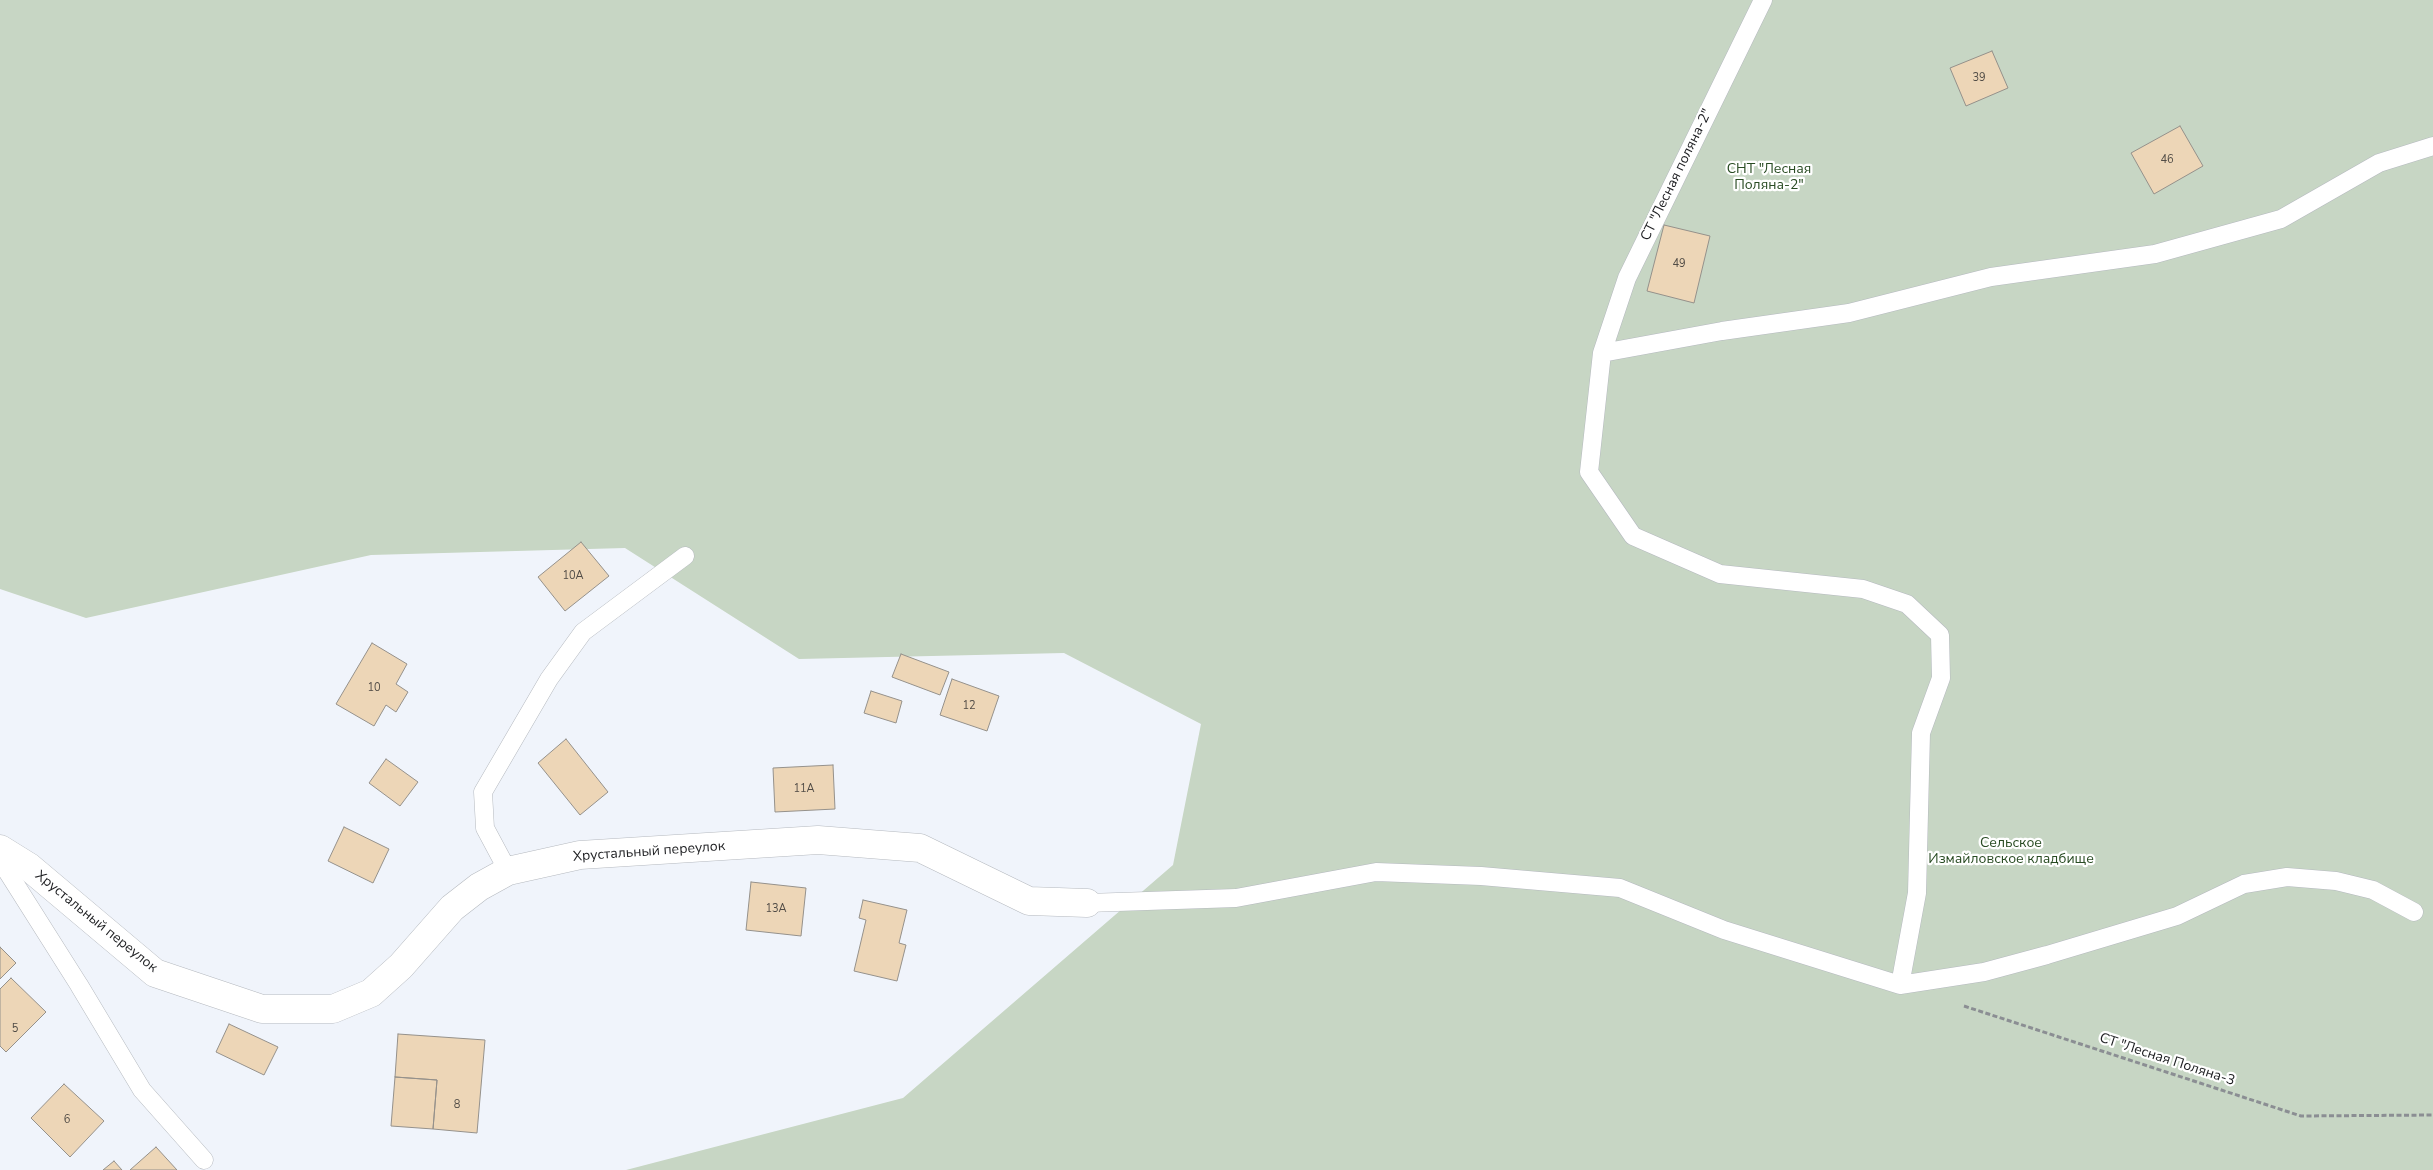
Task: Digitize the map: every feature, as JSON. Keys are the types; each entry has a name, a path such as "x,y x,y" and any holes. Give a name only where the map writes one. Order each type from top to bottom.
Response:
{"street":[{"name":"Хрустальный переулок","path":"0,849 29,867 155,973 262,1009 333,1008 371,993 401,966 452,908 478,887 508,871 580,855 818,840 920,848 1029,901 1087,903"}],"lane":[{"name":"СТ \"Лесная поляна-2\"","path":"1762,0 1627,278 1602,353 1589,472 1633,536 1720,574 1863,589 1907,604 1940,635 1941,678 1921,733 1917,892 1900,985"},
{"path":"1602,353 1722,331 1849,313 1991,277 2156,254 2281,218 2379,163 2433,146"},
{"path":"508,871 485,828 483,792 549,679 584,632 685,556"},
{"path":"0,860 79,985 142,1090 204,1160"},
{"path":"1087,903 1236,898 1376,872 1481,876 1620,888 1724,930 1900,985 1984,972 2046,955 2177,916 2244,884 2287,877 2336,881 2374,890 2414,912"}],"path":[{"name":"СТ \"Лесная Поляна-3","path":"1956,1003 2301,1116 2433,1115"}],"green space":[{"path":"0,0 2433,0 2433,1170 626,1170 903,1098 1173,865 1201,724 1064,653 799,659 625,548 371,555 86,618 0,589"}],"building":[{"path":"1992,51 2008,88 1966,106 1950,68"},
{"path":"2180,126 2203,166 2154,194 2131,153"},
{"path":"1664,225 1710,236 1694,303 1647,291"},
{"path":"581,542 609,576 565,611 538,577"},
{"path":"372,643 407,664 396,684 408,692 396,712 386,705 374,726 336,704"},
{"path":"901,654 949,672 940,695 892,677"},
{"path":"952,679 999,696 987,731 940,715"},
{"path":"871,691 902,701 896,723 864,713"},
{"path":"566,739 608,792 580,815 538,763"},
{"path":"386,759 418,782 400,806 369,783"},
{"path":"833,765 835,809 775,812 773,768"},
{"path":"344,827 389,849 373,883 328,861"},
{"path":"751,882 806,888 801,936 746,930"},
{"path":"863,900 907,910 899,943 906,945 897,981 854,971 866,920 859,918"},
{"path":"0,947 16,963 0,979"},
{"path":"11,978 46,1012 6,1052 0,1046 0,989"},
{"path":"229,1024 278,1047 264,1075 216,1052"},
{"path":"398,1034 485,1040 477,1133 433,1129 437,1080 395,1077"},
{"path":"395,1077 437,1080 433,1129 391,1126"},
{"path":"64,1084 104,1121 70,1157 31,1118"},
{"path":"156,1147 177,1170 130,1170"},
{"path":"114,1161 122,1170 103,1170"}],"park label":[{"name":"СНТ \"Лесная Поляна-2\"","path":"1769,178"},
{"name":"Сельское Измайловское кладбище","path":"2011,852"}]}
